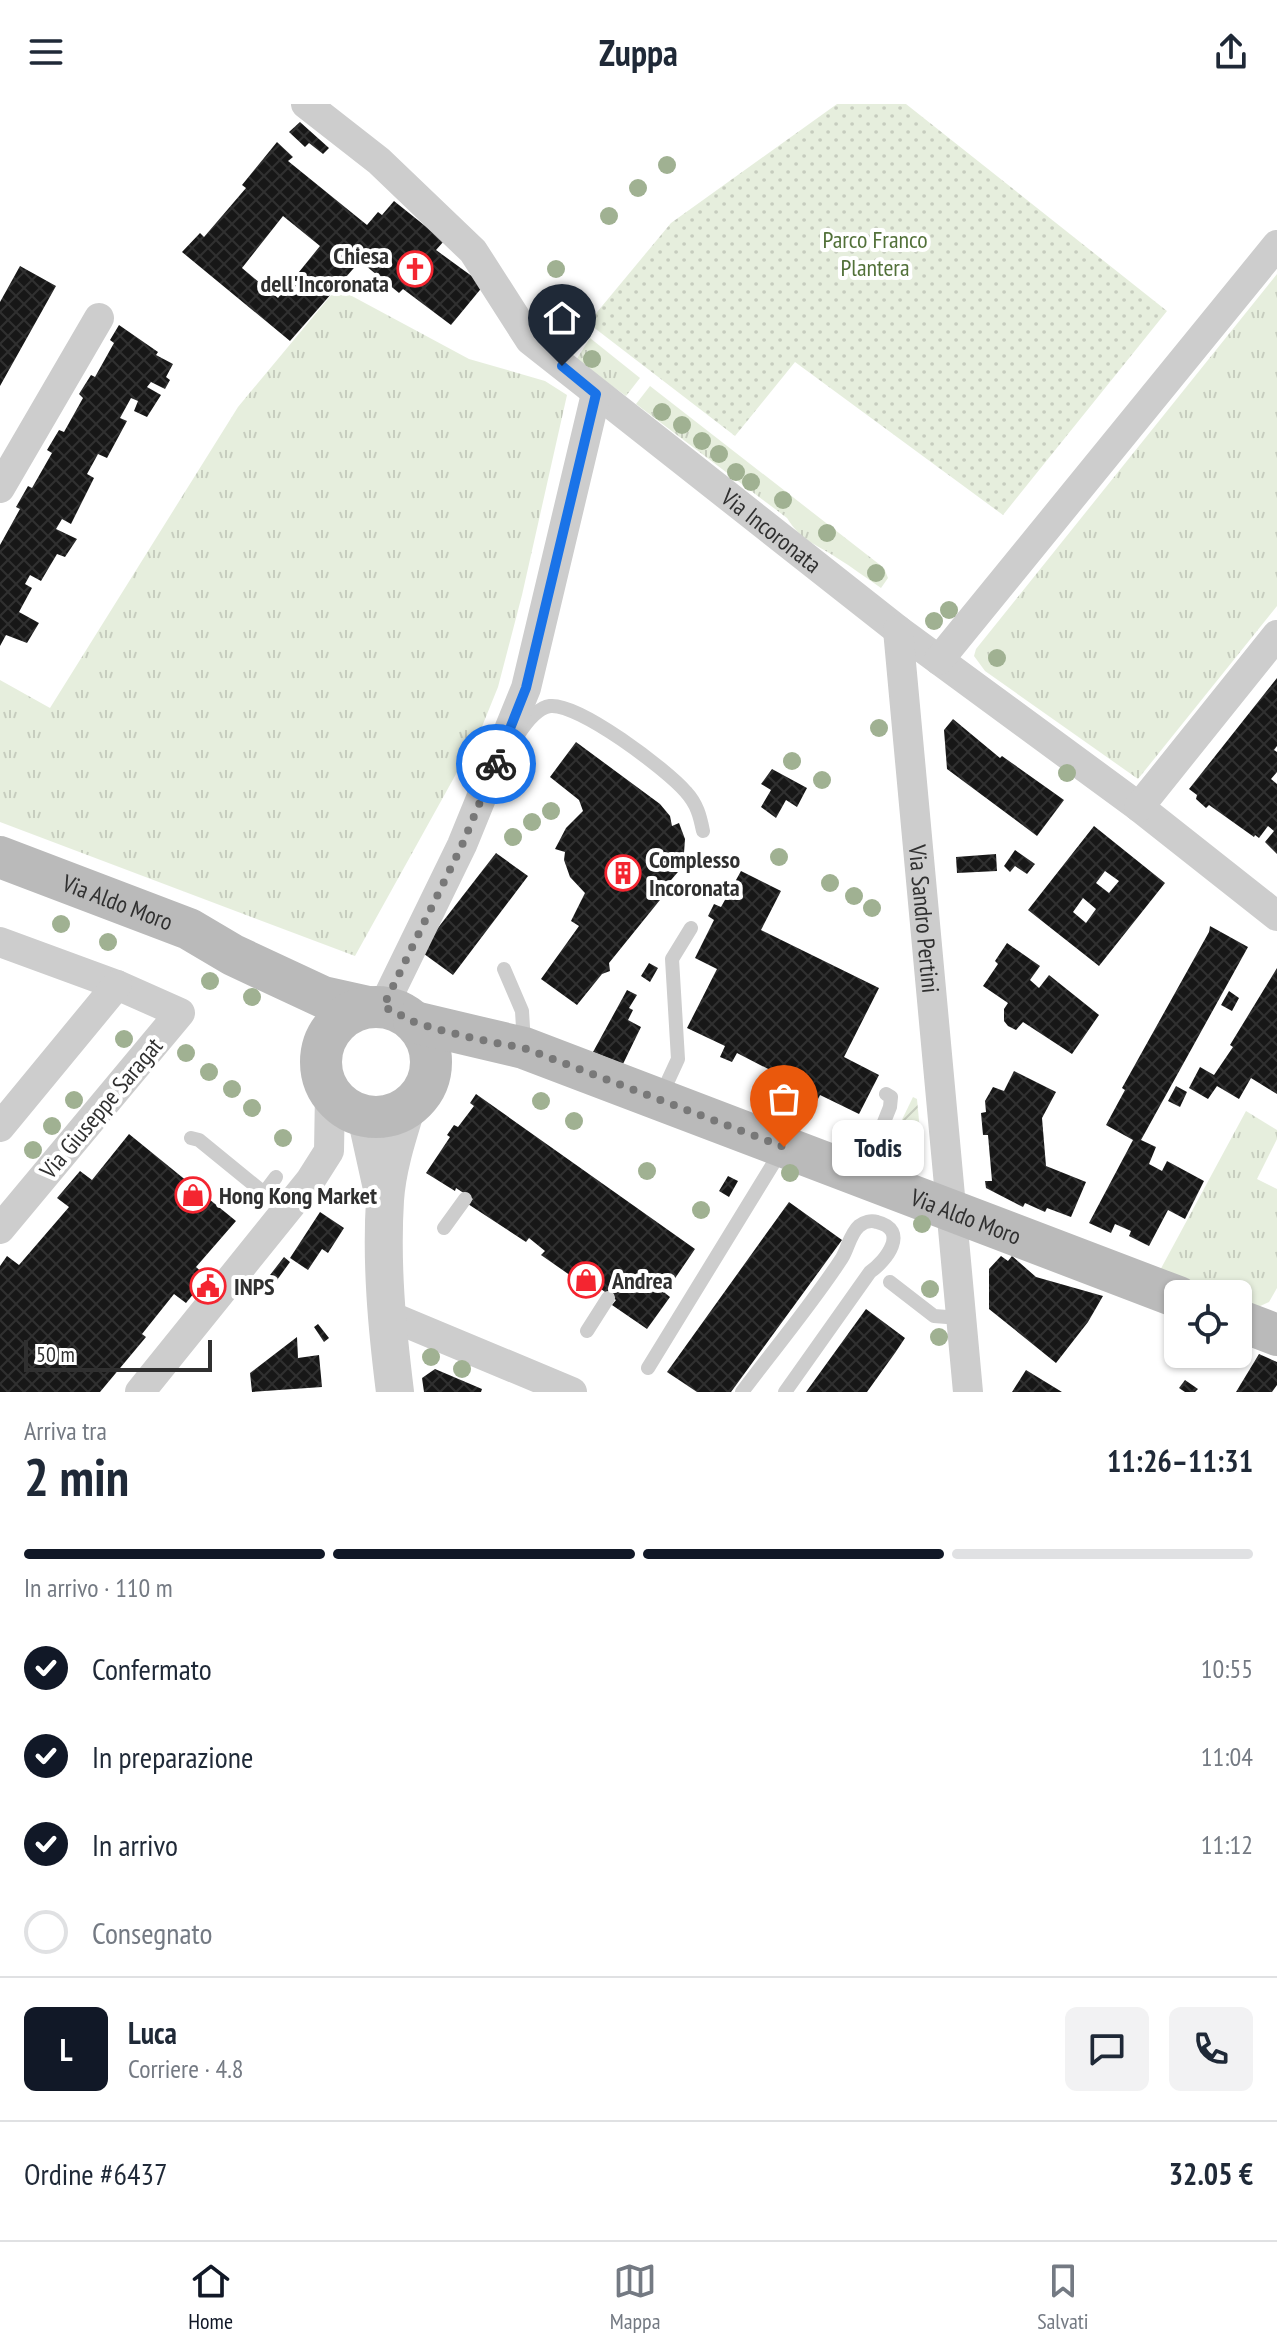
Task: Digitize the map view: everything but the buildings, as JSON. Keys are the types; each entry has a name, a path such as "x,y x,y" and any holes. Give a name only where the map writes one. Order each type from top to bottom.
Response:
{"main road":[{"name":"Via Aldo Moro","path":"0,857 189,929 233,955 323,997 504,1044 1164,1292"},
{"name":"Via Aldo Moro","path":"233,955 267,984 299,1019 325,1075"},
{"path":"398,1105 430,1074 431,1055 425,1037 388,1012 350,1013 336,1024 325,1039 325,1075 342,1107 398,1105 468,1051 504,1044"},
{"path":"1252,1325 1277,1335"}],"street":[{"name":"Via Incoronata","path":"306,104 379,161 473,251 530,340 898,630 1139,807 1277,916"},
{"path":"939,660 1277,245"},
{"path":"0,488 99,318"},
{"path":"388,1012 462,845 526,688 596,394"},
{"name":"Via Sandro Pertini","path":"898,630 968,1392"},
{"path":"1139,807 1277,635"},
{"path":"0,942 117,985 0,1127"},
{"name":"Via Giuseppe Saragat","path":"0,1229 11,1194 180,1013 117,985"},
{"path":"140,1392 305,1188 329,1151 325,1075"},
{"path":"395,1392 385,1314 385,1198 398,1105"},
{"path":"385,1314 572,1392"}],"lane":[{"path":"526,688 552,706 579,713 644,755 686,791 699,810 703,831"},
{"path":"495,767 536,713 552,706"},
{"path":"659,1100 678,1059 672,959 691,928"},
{"path":"504,969 522,1011 504,1044"},
{"path":"862,1176 890,1107 891,1097 886,1094"},
{"path":"191,1138 199,1140 264,1193 276,1177"},
{"path":"648,1368 784,1147"},
{"path":"444,1228 465,1199"},
{"path":"742,1392 843,1256 857,1228 871,1221 880,1222 893,1238 891,1252 870,1272 785,1392"},
{"path":"890,1282 934,1316 960,1318"},
{"path":"587,1331 608,1298"}],"green space":[{"name":"Parco Franco Plantera","path":"837,104 906,104 1167,311 1003,515 795,362 735,436 588,323 671,223"},
{"path":"1277,274 1277,606 1138,779 985,671 974,656 976,649"},
{"path":"337,288 469,359 545,381 567,395 498,687 481,729 355,956 0,822 0,680 50,708 238,407"},
{"path":"590,338 640,378 626,396 576,360"},
{"path":"650,386 884,568 888,578 881,588 804,537 787,518 636,404"},
{"path":"913,1097 917,1099 923,1164 916,1175 880,1165"},
{"path":"1246,1111 1277,1130 1277,1139 1257,1179 1277,1189 1277,1288 1269,1302 1258,1307 1252,1306 1252,1280 1175,1280 1158,1274"}],"way so far":[{"path":"496,764 462,845 383,1007 400,1012 414,1022 524,1048 784,1147"}],"place":[{"name":"Chiesa dell'Incoronata","path":"415,269"},
{"name":"Complesso Incoronata","path":"623,873"},
{"name":"Todis","path":"784,1147"},
{"name":"Hong Kong Market","path":"193,1195"},
{"name":"Andrea","path":"586,1280"},
{"name":"INPS","path":"208,1286"}],"route":[{"path":"496,764 526,688 596,394 562,366"}]}
